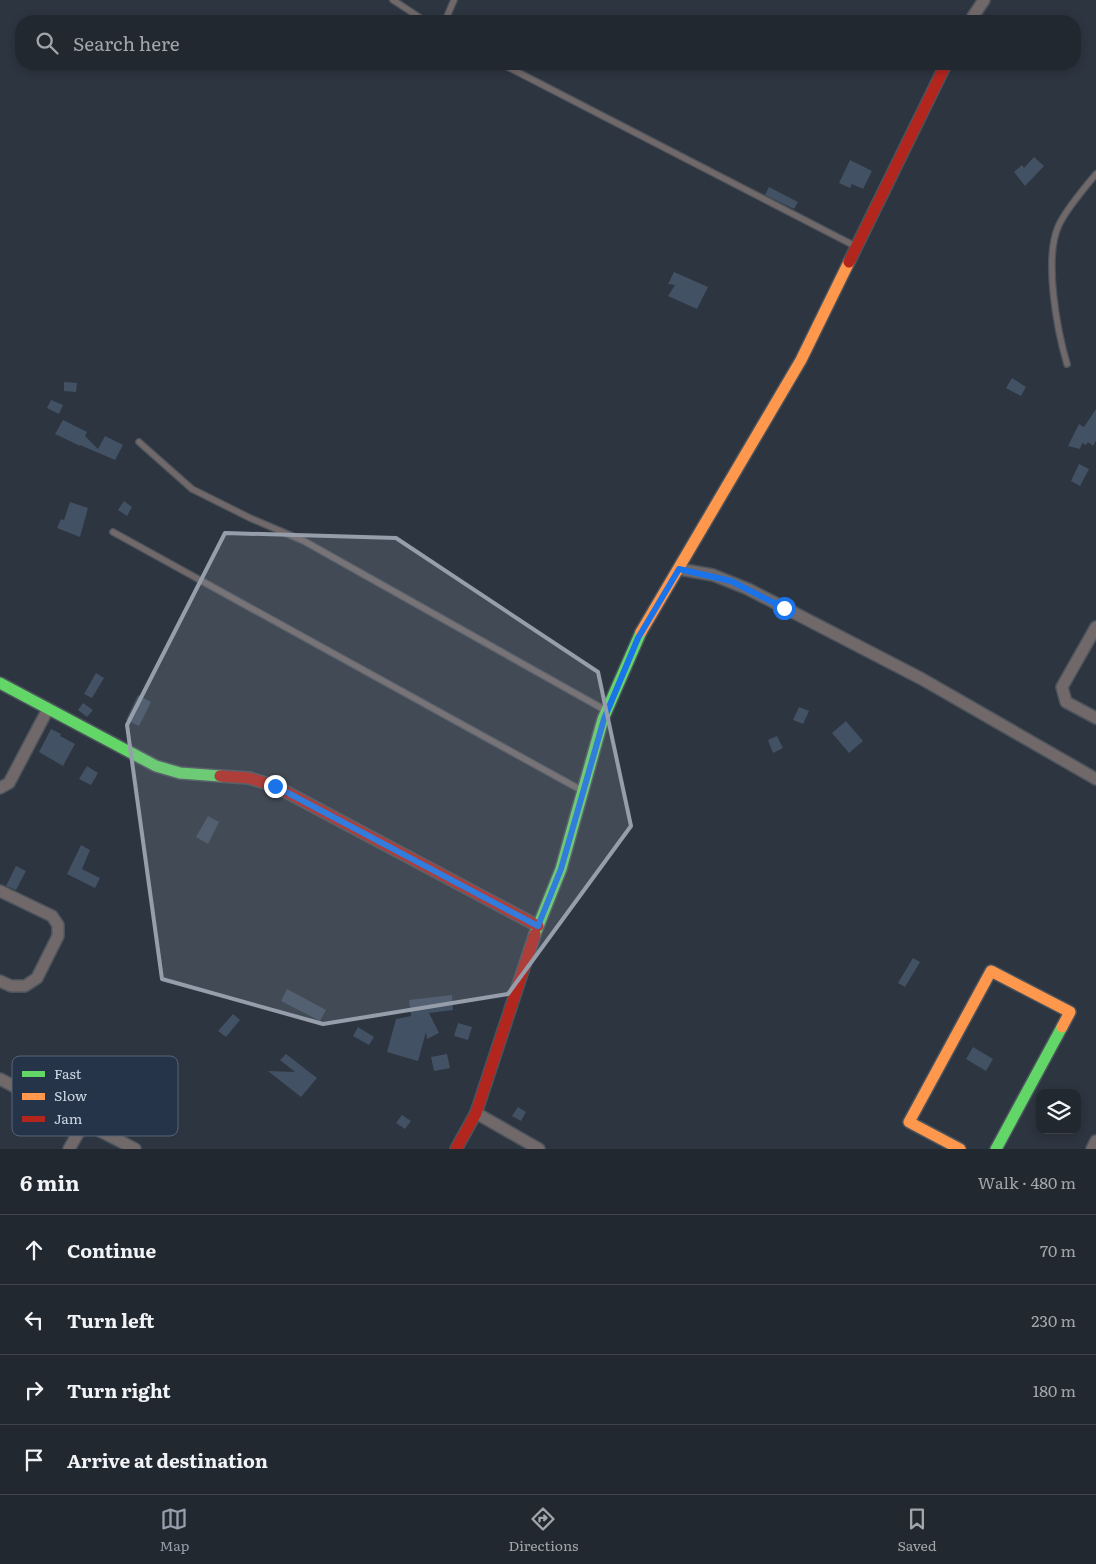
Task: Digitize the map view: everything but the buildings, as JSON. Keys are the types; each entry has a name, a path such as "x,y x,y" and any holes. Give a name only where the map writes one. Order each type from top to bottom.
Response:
{"street":[{"path":"974,15 984,0"},
{"path":"456,1149 476,1113 538,926 561,869 607,711 638,638 801,360 943,70"},
{"path":"679,569 713,575 748,589 922,679 1096,779"},
{"path":"1096,628 1062,687 1066,702 1096,718"},
{"path":"0,682 170,772 194,776 247,777 275,786 538,926"},
{"path":"0,788 10,782 48,709"},
{"path":"0,891 52,916 58,925 58,936 37,978 25,986 11,986 0,981"},
{"path":"960,1149 909,1122 991,971 1070,1012 996,1149"},
{"path":"476,1113 539,1149"},
{"path":"69,1149 76,1136"},
{"path":"110,1136 135,1149"},
{"path":"1092,1149 1096,1141"}],"lane":[{"path":"393,0 416,15"},
{"path":"448,15 454,0"},
{"path":"514,70 857,247"},
{"path":"1067,364 1056,321 1052,252 1058,227 1082,190 1096,174"},
{"path":"139,442 192,489 250,518 304,541 607,711"},
{"path":"113,532 583,791"}],"highlighted area":[{"path":"225,533 396,538 598,672 631,826 508,994 323,1024 162,979 127,725"}],"traffic: fast":[{"path":"535,934 561,869 603,719 641,632"},
{"path":"0,683 156,766 180,773 220,776"},
{"path":"996,1149 1062,1027"}],"traffic: slow":[{"path":"641,632 801,360 849,262"},
{"path":"960,1149 909,1122 991,971 1070,1012 1062,1027"}],"traffic: jam":[{"path":"849,262 943,70"},
{"path":"220,776 249,778 275,786 538,926"},
{"path":"456,1149 476,1113 535,934"}],"route":[{"path":"275,786 538,926 561,869 604,719 638,638 679,569 713,575 731,581 784,608"}]}
